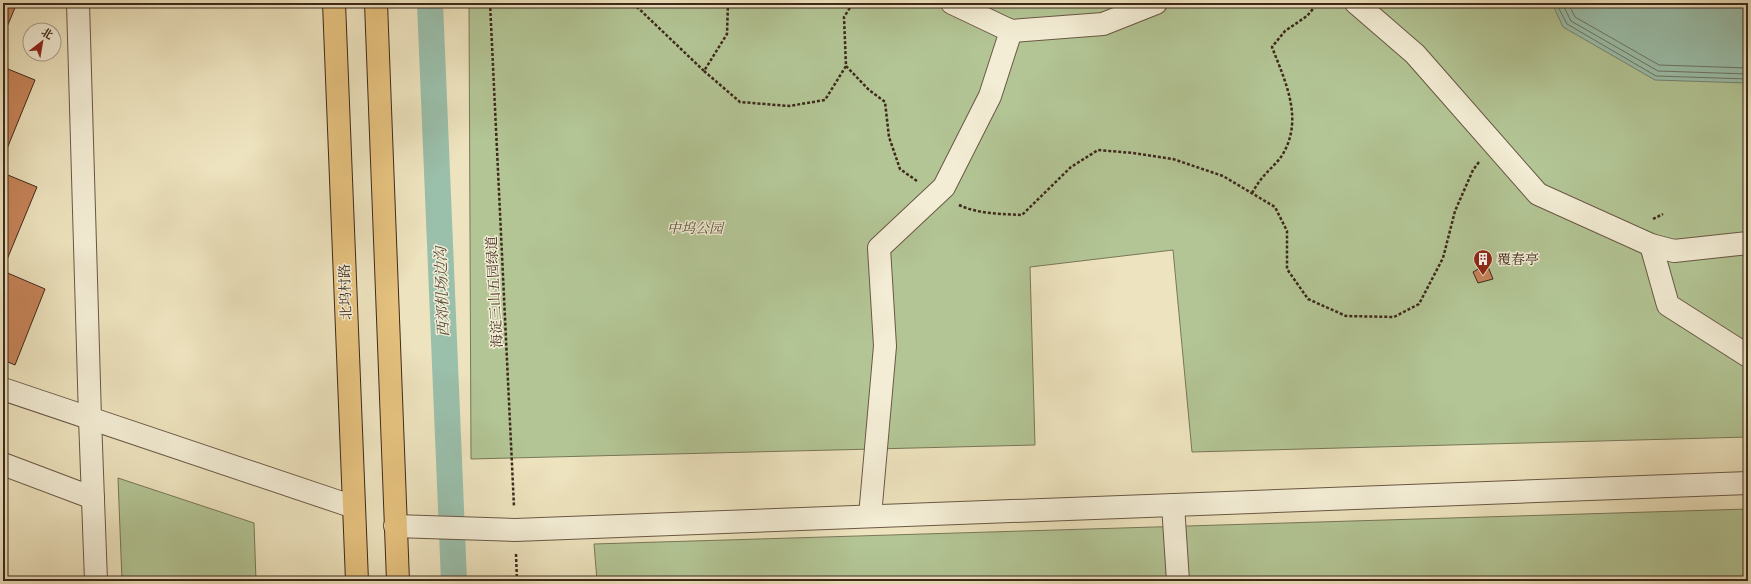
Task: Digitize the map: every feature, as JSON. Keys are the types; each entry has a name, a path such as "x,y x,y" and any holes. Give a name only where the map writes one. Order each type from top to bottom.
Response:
{"main road":[{"name":"北坞村路","path":"334,3 357,581"},
{"path":"376,3 398,581"}],"street":[{"path":"78,3 96,581"},
{"path":"952,3 1011,31 1103,24 1156,3"},
{"path":"1356,3 1415,54 1538,194 1651,244 1674,251 1748,243"},
{"path":"870,516 884,346 879,248 944,187 990,96 1011,31"},
{"path":"1651,244 1668,305 1748,356"},
{"path":"3,388 354,507"},
{"path":"3,464 93,498"},
{"path":"396,526 478,530 516,530 1748,483"},
{"path":"1173,505 1178,581"}],"path":[{"name":"海淀三山五园绿道","path":"490,3 516,530 517,581"},
{"path":"704,71 727,34 728,3"},
{"path":"572,6 636,6 704,71 740,102 789,106 825,100 846,66 844,17 853,3"},
{"path":"1252,194 1261,179 1283,154 1290,139 1294,122 1290,94 1272,47 1285,31 1307,16 1318,3"},
{"path":"846,66 869,90 885,102 889,137 900,168 936,194 967,209 997,214 1022,215 1071,167 1098,150 1173,159 1223,176 1276,207 1287,231 1287,269 1308,299 1346,316 1394,317 1419,304 1443,258 1455,211 1473,170 1493,142"}],"green space":[{"name":"中坞公园","path":"469,3 1748,3 1748,437 1192,452 1173,250 1030,267 1035,445 471,459"},
{"path":"118,478 254,523 256,581 122,581"},
{"path":"1748,509 1748,581 597,581 594,544"}],"water":[{"path":"1552,3 1748,3 1748,83 1655,80 1563,27"}],"building":[{"path":"3,3 17,3 4,34 3,34"},
{"path":"3,67 35,80 4,156 3,155"},
{"path":"3,173 37,187 6,262 3,261"},
{"name":"覆春亭","path":"1487,264 1493,279 1478,283 1473,272"},
{"path":"3,271 45,289 15,365 3,360"}],"waterway":[{"name":"西郊机场边沟","path":"430,3 454,581"}],"place":[{"name":"覆春亭","path":"1483,276"}]}
